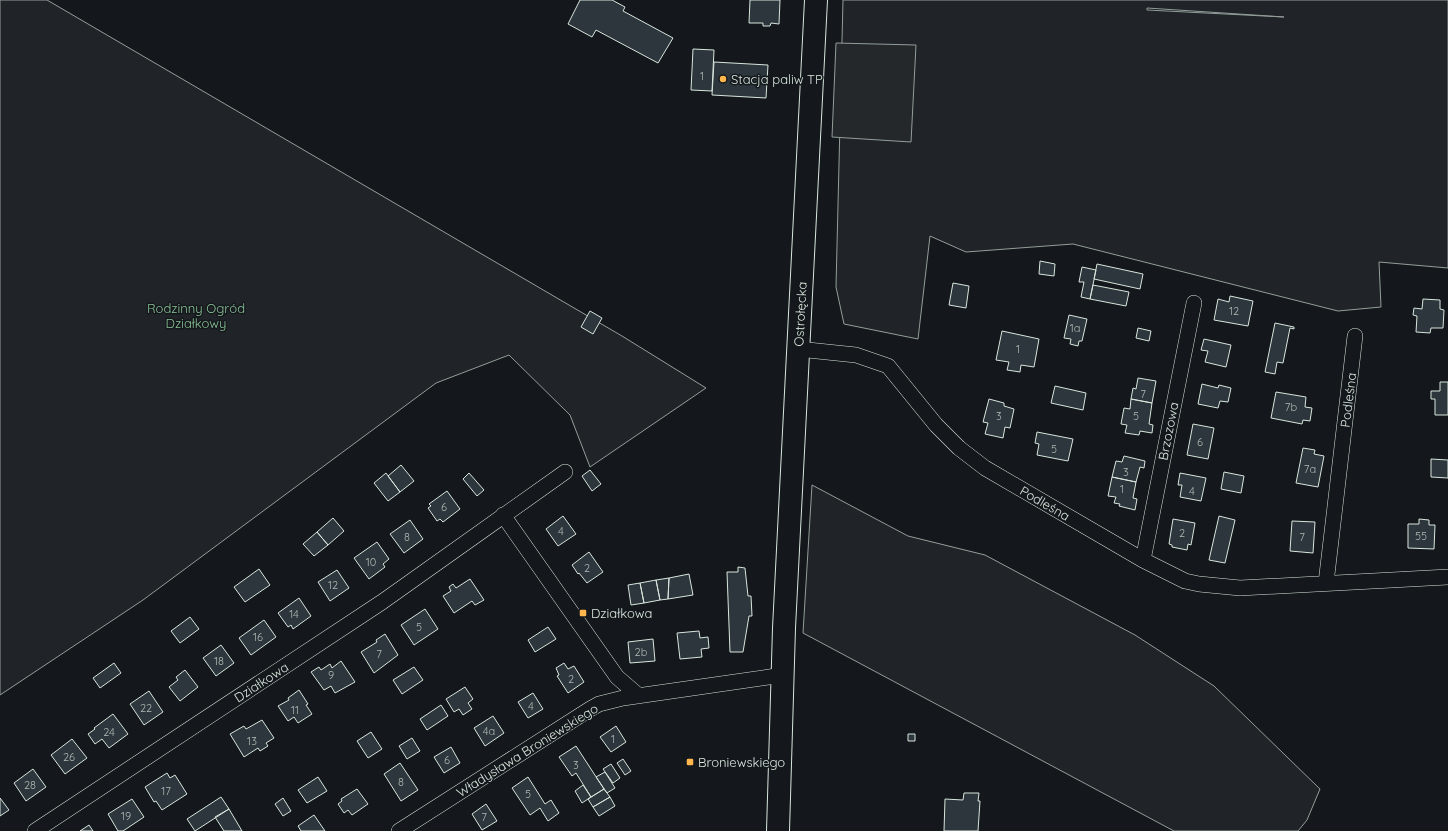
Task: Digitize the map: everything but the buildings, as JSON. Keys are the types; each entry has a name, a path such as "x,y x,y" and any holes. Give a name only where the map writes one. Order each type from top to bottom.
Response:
{"main road":[{"name":"Ostrołęcka","path":"778,831 784,628 816,0"}],"street":[{"name":"Brzozowa","path":"1143,560 1194,302"},
{"name":"Podleśna","path":"1326,583 1355,336"},
{"name":"Podleśna","path":"798,349 856,355 888,366 936,425 959,448 985,468 1143,560 1185,581 1220,587 1240,588 1448,577"},
{"name":"Działkowa","path":"34,831 382,602 565,472"},
{"path":"504,515 617,677 639,696"},
{"name":"Władysława Broniewskiego","path":"399,831 600,704 613,700 782,675"}],"green space":[{"name":"Rodzinny Ogród Działkowy","path":"0,0 47,0 622,336 706,388 590,467 570,415 509,355 436,383 143,600 0,695"},
{"path":"843,0 1448,0 1448,268 1379,262 1381,307 1338,311 1073,244 966,252 930,236 918,339 844,324 836,287","holes":["1147,8 1284,17 1147,10"]},
{"path":"812,485 908,536 985,555 1135,635 1214,686 1320,789 1307,820 1298,831 1174,831 803,633"}],"shaded area":[{"path":"836,43 916,45 911,142 832,137"}],"place":[{"name":"Stacja paliw TP","path":"723,79"},
{"name":"Działkowa","path":"583,613"},
{"name":"Broniewskiego","path":"690,762"}]}
